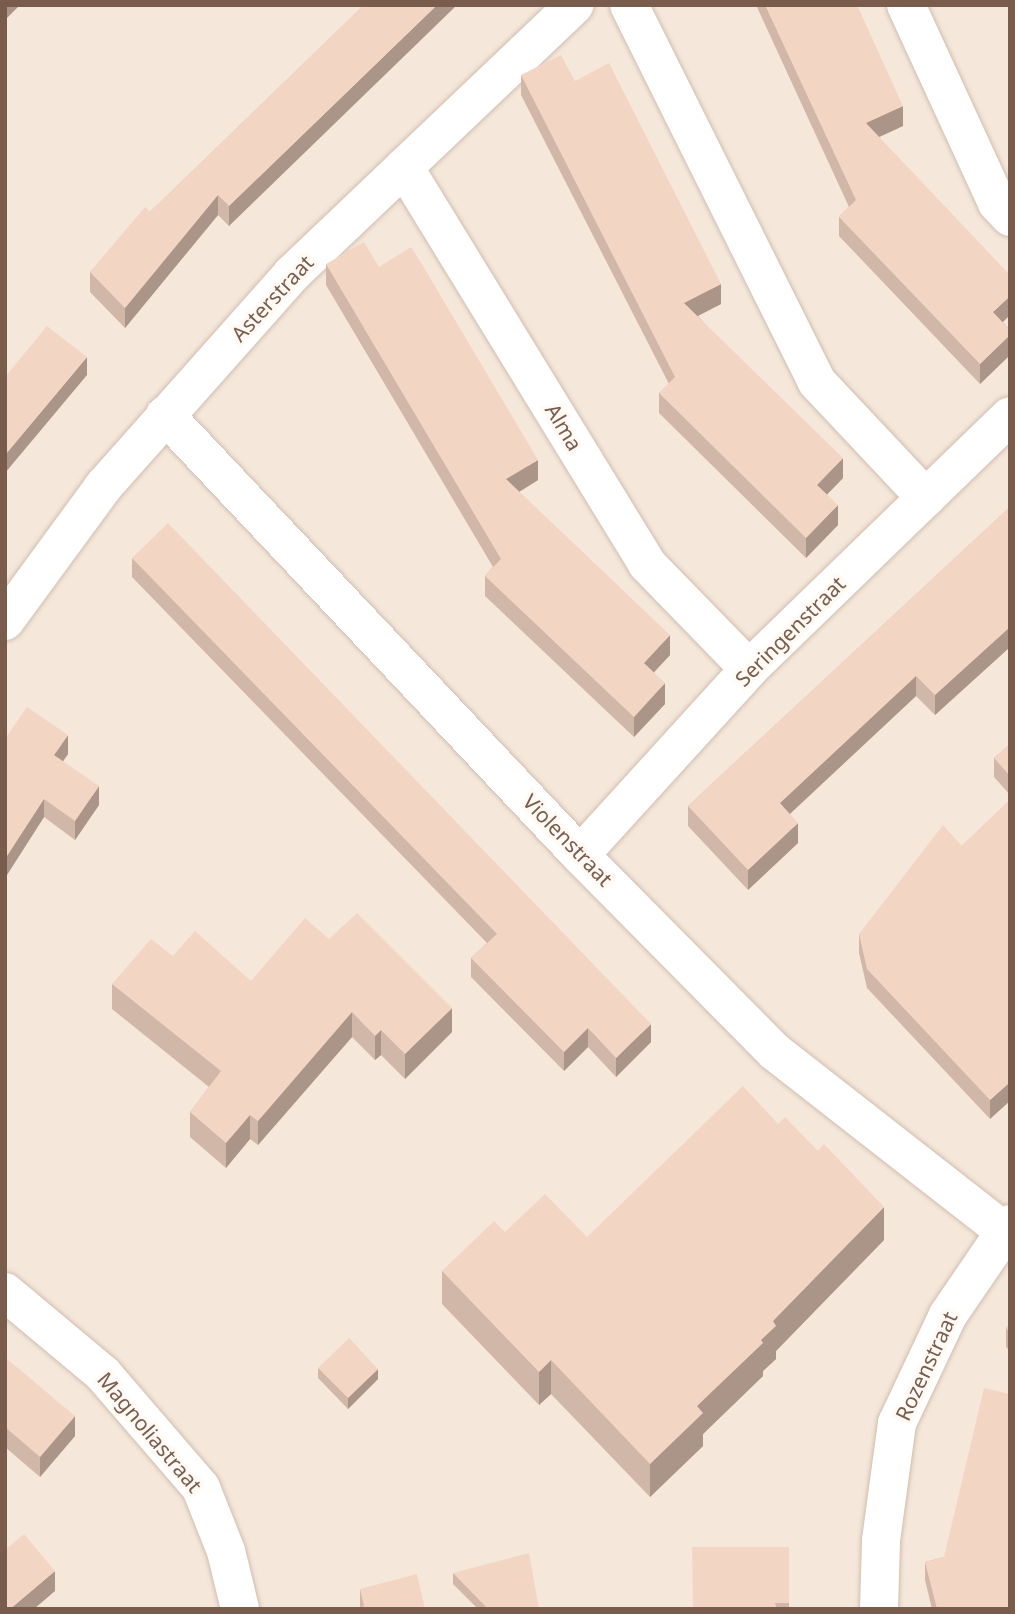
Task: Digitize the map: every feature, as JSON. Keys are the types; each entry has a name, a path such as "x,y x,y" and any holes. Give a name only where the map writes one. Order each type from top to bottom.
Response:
{"street":[{"name":"Asterstraat","path":"5,621 103,487 292,274 574,5"},
{"path":"629,5 817,382 926,498"},
{"path":"906,5 997,203 1010,217"},
{"name":"Alma","path":"404,167 648,564 749,669"},
{"name":"Violenstraat","path":"165,415 580,855 775,1052 1006,1227"},
{"name":"Seringenstraat","path":"580,855 749,669 1010,416"},
{"name":"Rozenstraat","path":"879,1609 881,1540 897,1423 948,1315 1006,1227"},
{"name":"Magnoliastraat","path":"5,1292 103,1374 201,1488 226,1551 240,1609"}],"shaded area":[{"path":"5,5 1010,5 1010,1609 5,1609"}],"building":[{"path":"364,5 437,5 229,206 218,195 125,308 90,272 145,207 150,212"},
{"path":"765,5 857,5 903,106 866,123 1010,275 1010,296 993,312 1010,330 1010,335 980,364 839,217 856,200"},
{"path":"561,55 575,81 609,63 721,284 684,303 843,458 817,485 838,505 806,538 659,393 675,377 521,75"},
{"path":"364,242 379,267 411,247 538,460 506,479 670,635 644,663 665,683 634,717 485,576 501,559 326,264"},
{"path":"47,326 87,357 5,455 5,377"},
{"path":"1010,507 1010,627 935,695 916,676 780,803 798,823 748,870 688,806"},
{"path":"168,523 651,1024 616,1058 588,1028 564,1052 471,958 497,934 132,558"},
{"path":"27,707 68,735 54,755 99,786 75,821 44,799 5,859 5,739"},
{"path":"1010,744 1010,776 994,758"},
{"path":"1010,800 1010,1082 990,1100 867,969 859,934 943,825 962,846"},
{"path":"357,913 452,1008 405,1054 381,1030 375,1036 352,1012 258,1121 250,1115 226,1143 190,1112 221,1071 112,984 151,939 173,956 195,931 251,981 305,918 329,939"},
{"path":"743,1086 778,1124 785,1117 818,1151 824,1144 884,1207 773,1321 776,1326 761,1340 763,1343 697,1406 703,1413 650,1464 551,1360 539,1372 442,1271 494,1221 505,1232 545,1194 587,1237"},
{"path":"349,1338 378,1369 348,1398 318,1368"},
{"path":"5,1358 75,1416 40,1457 5,1427"},
{"path":"984,1388 1010,1394 1010,1609 937,1609 925,1562 944,1557"},
{"path":"24,1534 55,1571 10,1609 5,1609 5,1550"},
{"path":"692,1547 789,1547 789,1603 775,1603 777,1609 693,1609"},
{"path":"529,1553 539,1609 488,1609 453,1573"},
{"path":"417,1574 425,1609 354,1609 364,1606 360,1589"}]}
